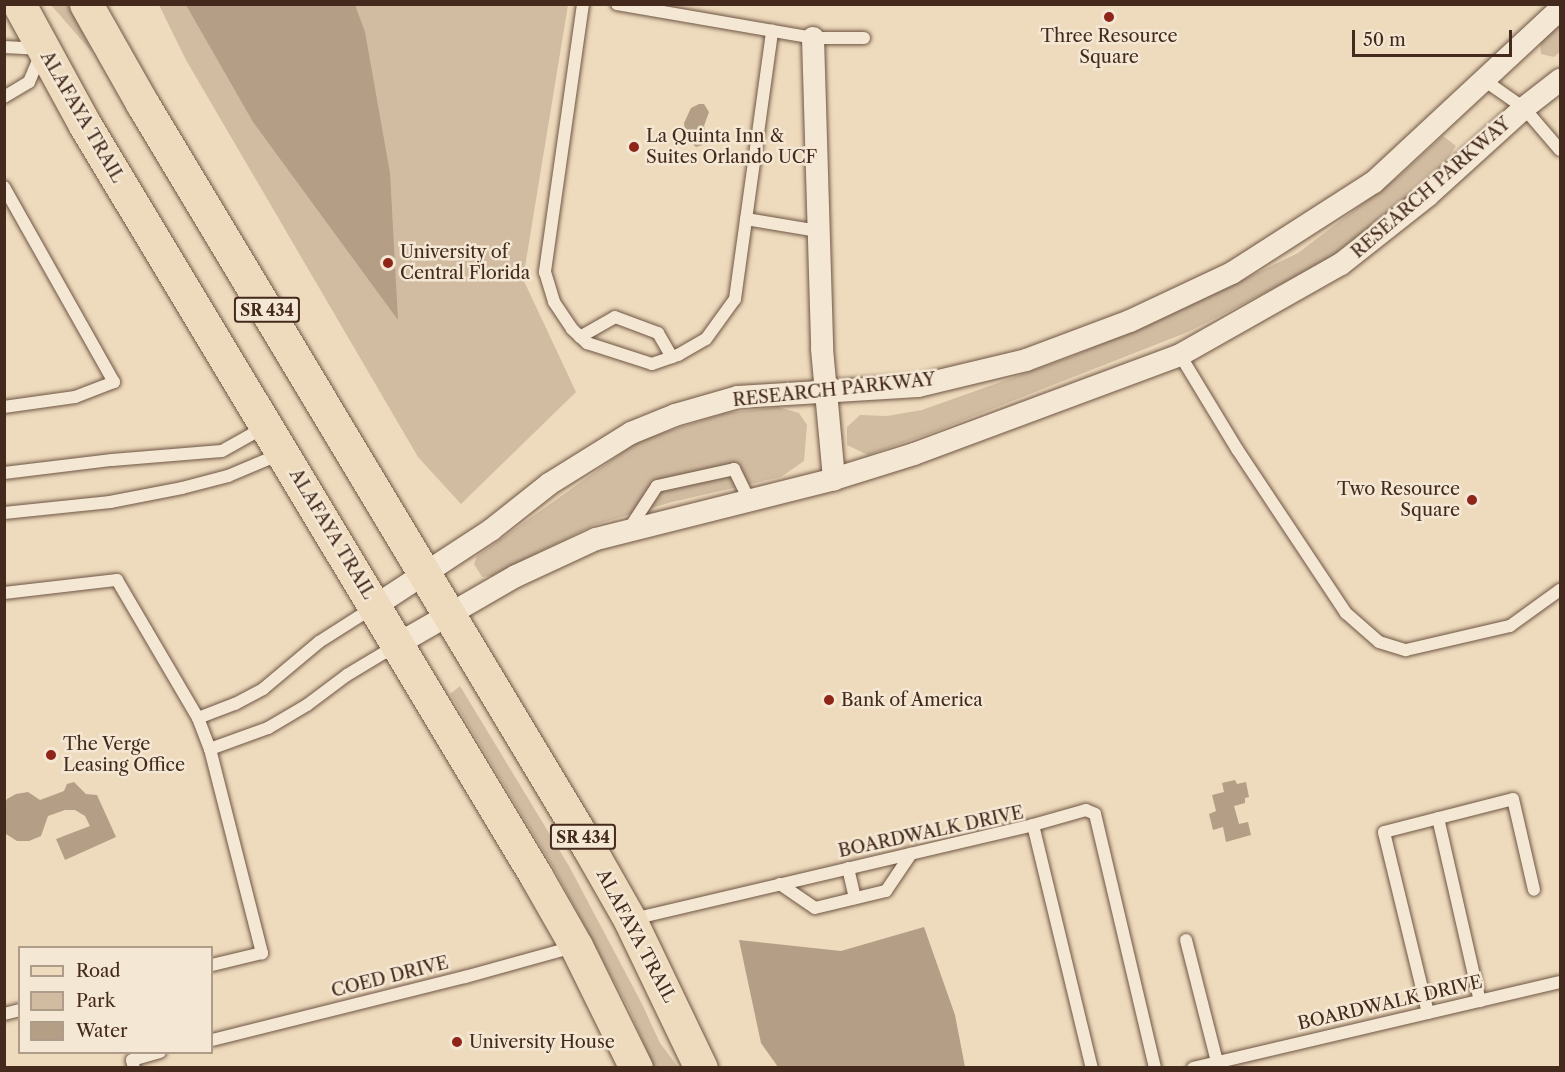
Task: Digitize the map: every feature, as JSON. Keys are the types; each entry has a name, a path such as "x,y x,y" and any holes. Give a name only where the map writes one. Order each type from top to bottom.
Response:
{"main road":[{"name":"ALAFAYA TRAIL","path":"20,4 85,125 398,644 576,946 636,1068"},
{"name":"ALAFAYA TRAIL","path":"86,4 142,103 450,614 630,920 701,1068"}],"street":[{"name":"RESEARCH PARKWAY","path":"375,606 491,530 549,484 630,433 675,415 738,397 918,386 1026,360 1130,321 1232,273 1374,182 1560,9"},
{"path":"813,38 825,391 834,479"},
{"name":"RESEARCH PARKWAY","path":"398,644 552,557 629,529 834,479 914,454 1180,355 1341,264 1427,196 1524,108 1560,80"}],"lane":[{"path":"583,4 545,273 554,302 587,343 652,364 672,357 706,339 735,299 772,31"},
{"path":"617,4 813,38 864,38"},
{"path":"4,47 43,49 29,82 4,97"},
{"path":"1484,80 1524,108 1560,150"},
{"path":"4,407 75,397 114,382 5,189"},
{"path":"746,219 818,231"},
{"path":"580,337 615,317 658,333 672,357"},
{"path":"1180,355 1237,449 1346,613 1379,642 1406,650 1510,626 1560,591"},
{"path":"4,473 112,460 222,451 274,439"},
{"path":"4,513 110,502 182,488 228,476 274,439"},
{"path":"629,529 657,486 734,469 749,500"},
{"path":"4,593 117,580 198,718 210,748 262,953 213,965"},
{"path":"4,598 22,592"},
{"path":"198,718 235,704 263,689 319,642 375,606"},
{"path":"210,748 268,728 307,705 347,675 398,644"},
{"path":"1428,1013 1384,831 1512,800 1534,890"},
{"path":"1033,825 1086,810 1095,814 1155,1068"},
{"path":"1438,818 1480,1000"},
{"name":"BOARDWALK DRIVE","path":"630,920 1033,825 1092,1068"},
{"path":"780,884 815,908 886,891 911,854"},
{"path":"848,868 855,898"},
{"path":"1186,940 1217,1062"},
{"name":"COED DRIVE","path":"213,1040 465,977 576,946"},
{"name":"BOARDWALK DRIVE","path":"1193,1068 1560,982"},
{"path":"133,1064 158,1054"}],"green space":[{"path":"51,5 69,5 92,52"},
{"name":"University of Central Florida","path":"159,5 568,5 523,279 576,392 461,504 418,457 186,60"},
{"path":"1560,25 1560,52 1554,57 1541,54 1540,40"},
{"path":"1443,136 1456,146 1438,174 1323,263 1188,332 931,433 868,455 847,445 847,427 860,415 887,416 922,410 1073,356 1162,319 1298,253 1398,177"},
{"path":"778,407 799,413 807,425 804,461 781,477 672,502 594,525 492,576 482,577 474,564 477,556 640,440 726,413"},
{"path":"460,686 569,866 642,1004 660,1043 678,1067 654,1067 629,1009 556,872 450,694"}],"water":[{"path":"186,5 355,5 365,32 390,173 398,320 253,122"},
{"path":"704,104 709,112 704,126 706,144 696,147 686,138 684,123 691,108"},
{"path":"1235,780 1237,784 1246,782 1249,797 1245,798 1245,803 1234,806 1239,824 1248,822 1251,835 1226,842 1223,827 1213,830 1209,814 1216,811 1212,795 1224,792 1222,783"},
{"path":"74,782 86,794 97,795 116,837 65,860 56,839 90,826 85,816 75,810 65,810 48,816 41,836 29,841 17,841 6,834 4,804 7,799 16,794 28,792 40,800 64,791 67,784"},
{"path":"924,927 955,1015 965,1067 778,1067 761,1043 739,940 841,951"}],"place":[{"name":"Three Resource Square","path":"1109,17"},
{"name":"La Quinta Inn & Suites Orlando UCF","path":"634,147"},
{"name":"University of Central Florida","path":"388,263"},
{"name":"Two Resource Square","path":"1472,500"},
{"name":"Bank of America","path":"829,700"},
{"name":"The Verge Leasing Office","path":"51,755"},
{"name":"University House","path":"457,1042"}]}
